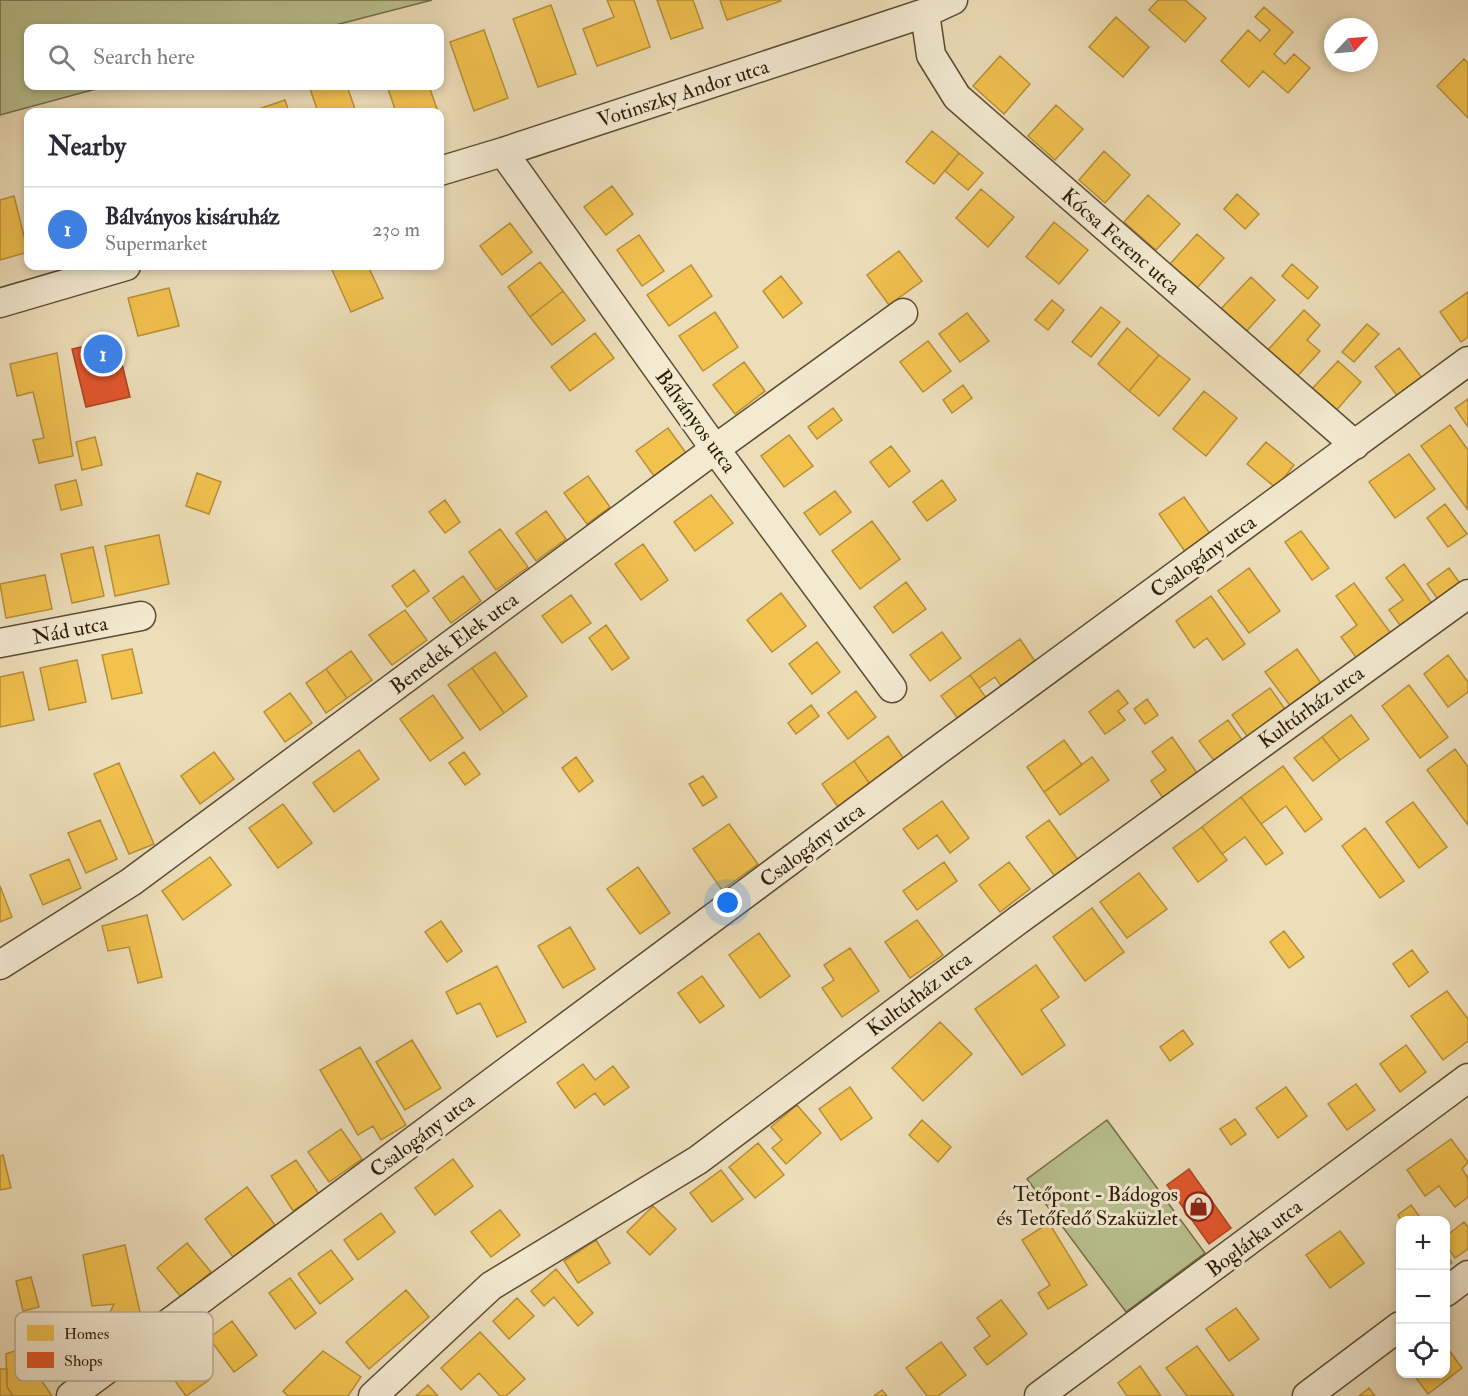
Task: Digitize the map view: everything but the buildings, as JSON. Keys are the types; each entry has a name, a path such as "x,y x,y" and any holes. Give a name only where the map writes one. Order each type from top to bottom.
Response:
{"street":[{"name":"Votinszky Andor utca","path":"444,170 925,13 953,0"},
{"name":"Kócsa Ferenc utca","path":"925,13 931,55 957,97 1355,445"},
{"name":"Bálványos utca","path":"503,152 715,449 892,688"},
{"path":"0,303 112,270"},
{"name":"Benedek Elek utca","path":"0,965 131,882 715,449 903,313"},
{"name":"Csalogány utca","path":"184,1312 927,758 1468,361"},
{"name":"Kultúrház utca","path":"374,1396 490,1286 698,1160 1020,918 1468,594"},
{"name":"Nád utca","path":"0,644 141,616"},
{"name":"Boglárka utca","path":"1039,1396 1468,1078"},
{"path":"1450,1289 1468,1275"},
{"path":"1307,1396 1396,1330"},
{"name":"Csalogány utca","path":"71,1396 91,1381"}],"green space":[{"path":"0,0 432,0 339,24 24,24 24,90 92,90 0,115"},
{"path":"1107,1120 1205,1253 1126,1312 1027,1179"}],"place":[{"name":"Bálványos kisáruház","path":"103,354"},
{"name":"Tetőpont - Bádogos és Tetőfedő Szaküzlet","path":"1199,1206"}]}
